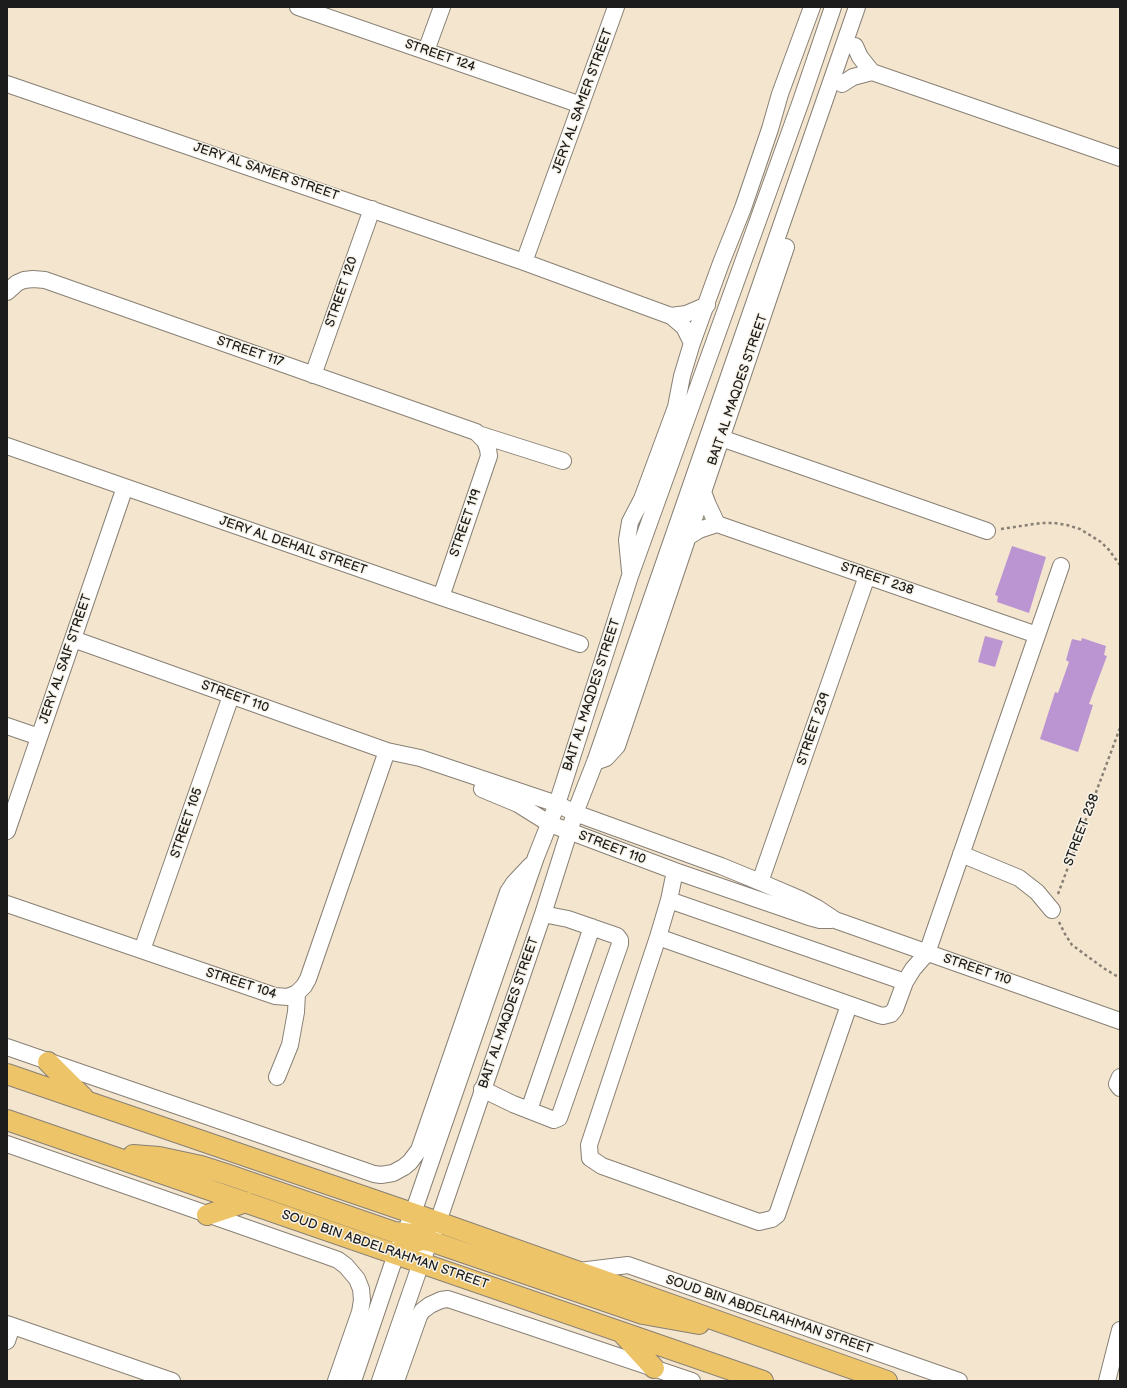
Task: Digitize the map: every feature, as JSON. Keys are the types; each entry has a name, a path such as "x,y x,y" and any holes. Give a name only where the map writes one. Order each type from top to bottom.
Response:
{"main road":[{"path":"48,1062 86,1101"},
{"name":"SOUD BIN ABDELRAHMAN STREET","path":"7,1074 413,1213 887,1381"},
{"name":"SOUD BIN ABDELRAHMAN STREET","path":"7,1120 763,1381"},
{"path":"103,1153 159,1157 201,1166 394,1232 419,1233 438,1222"},
{"path":"207,1215 246,1202"},
{"path":"396,1254 410,1243 423,1240 430,1241 643,1314 690,1323 737,1328"},
{"path":"621,1332 654,1368"}],"street":[{"name":"STREET 124","path":"298,7 581,105"},
{"path":"426,51 442,7"},
{"name":"JERY AL SAMER STREET","path":"524,262 616,7"},
{"name":"BAIT AL MAQDES STREET","path":"630,576 627,540 630,522 642,499 676,407 682,376 692,343 743,208 770,129 780,94 812,7"},
{"name":"BAIT AL MAQDES STREET","path":"353,1381 396,1254 413,1213 536,857 558,804 630,576 833,7"},
{"name":"BAIT AL MAQDES STREET","path":"595,762 606,758 617,746 721,438 819,134 857,7"},
{"name":"BAIT AL MAQDES STREET","path":"380,1381 421,1263 438,1222 482,1089 543,914 575,813 595,762 819,134 842,84 868,7"},
{"path":"855,46 864,62 872,72 1120,158"},
{"path":"842,84 853,77 872,72"},
{"name":"JERY AL SAMER STREET","path":"7,84 524,262 671,316 684,327 692,343"},
{"name":"STREET 120","path":"313,375 372,209"},
{"path":"721,263 754,231"},
{"name":"STREET 117","path":"12,288 33,279 45,280 476,432 484,442 563,461"},
{"path":"671,316 686,314 707,305"},
{"path":"721,438 987,531"},
{"name":"STREET 119","path":"441,597 489,456 484,442"},
{"name":"JERY AL DEHAIL STREET","path":"7,446 580,644"},
{"name":"JERY AL SAIF STREET","path":"7,831 125,487"},
{"path":"688,537 699,530 717,524 703,492"},
{"name":"STREET 238","path":"717,524 1037,635"},
{"path":"658,937 880,1015 888,1016 894,1012 905,982 912,969 927,953 1060,566"},
{"name":"STREET 239","path":"760,882 867,576"},
{"name":"STREET 110","path":"73,639 392,752 420,758 558,804 575,813 721,866 760,882 800,899 835,920 1120,1021"},
{"name":"STREET 105","path":"142,950 231,696"},
{"path":"7,726 39,737"},
{"name":"STREET 110","path":"392,752 418,765 518,804 550,824 570,832 675,871 820,920 835,920"},
{"name":"STREET 104","path":"7,904 275,996 288,997 297,993 308,979 392,752"},
{"path":"961,854 1019,878 1038,892 1052,910"},
{"name":"BAIT AL MAQDES STREET","path":"48,1062 374,1174 389,1174 404,1167 419,1150 508,892 536,857"},
{"path":"675,871 669,900 658,937 589,1145 590,1158 609,1169 759,1222 772,1220 777,1215 849,1004"},
{"path":"669,900 905,982"},
{"path":"482,1089 554,1120 559,1118 620,944 620,940 617,936 568,919 543,914"},
{"path":"529,1110 592,927"},
{"path":"277,1078 290,1045 296,1012 297,993"},
{"path":"7,1047 48,1062"},
{"path":"1120,1076 1118,1084 1120,1088"},
{"name":"SOUD BIN ABDELRAHMAN STREET","path":"7,1144 338,1260 352,1272 357,1279 361,1289 362,1300 360,1312 336,1381"},
{"name":"SOUD BIN ABDELRAHMAN STREET","path":"577,1271 628,1265 959,1381"},
{"name":"SOUD BIN ABDELRAHMAN STREET","path":"396,1381 419,1316 426,1308 441,1300 448,1299 692,1381"},
{"path":"9,1330 170,1381"},
{"path":"1107,1381 1120,1330"}],"path":[{"path":"987,531 1041,523 1067,525 1080,529 1101,542 1120,565"},
{"name":"STREET 238","path":"1052,910 1120,728"},
{"path":"1052,910 1072,945 1120,978"}],"building":[{"path":"1012,546 1046,557 1029,613 997,602 998,596 995,595"},
{"path":"985,636 1003,641 995,667 978,662"},
{"path":"1082,638 1106,646 1104,655 1107,656 1089,704 1093,705 1078,752 1040,739 1055,692 1058,693 1069,662 1066,660 1072,639 1081,641"}]}
